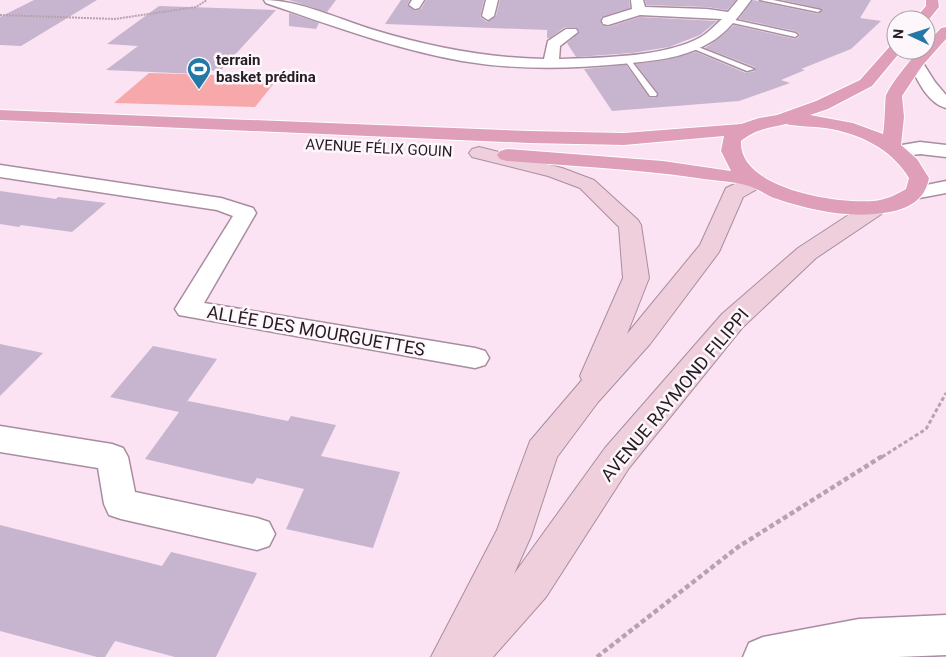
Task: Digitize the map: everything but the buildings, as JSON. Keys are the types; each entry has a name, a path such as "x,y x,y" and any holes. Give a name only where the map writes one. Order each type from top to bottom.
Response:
{"main road":[{"path":"894,148 896,117 894,96 916,63 946,31"},
{"name":"AVENUE FÉLIX GOUIN","path":"0,115 500,136 624,139 744,129 760,123 780,120 822,105 866,83 886,60"},
{"path":"780,120 799,120 842,127 870,136 894,148 913,165 919,178 914,193"},
{"name":"AVENUE FÉLIX GOUIN","path":"744,129 732,140 731,152 739,166 756,181 776,191 841,208 875,208 900,202 914,193"},
{"name":"AVENUE FÉLIX GOUIN","path":"0,131 479,153 662,167 756,181"},
{"path":"479,153 555,172 586,184 630,225 636,278 587,394"},
{"path":"452,657 514,536 542,451 587,394 640,338 711,247 734,193 756,181"},
{"name":"AVENUE RAYMOND FILIPPI","path":"466,657 532,583 617,458 732,321 807,253 875,208"}],"street":[{"path":"270,0 380,37 441,52 477,58 551,63 627,59 662,54 691,46 705,40 745,0"},
{"path":"488,16 492,0"},
{"path":"608,22 638,5 707,13 728,18"},
{"path":"551,63 553,44 571,32"},
{"path":"916,63 928,85 946,103"},
{"path":"894,148 946,151"},
{"name":"ALLÉE DES MOURGUETTES","path":"0,171 221,204 245,213 188,309 474,358"},
{"path":"914,193 946,188"},
{"path":"0,438 112,457 121,504 257,534"},
{"path":"763,657 859,639 946,635"}],"lane":[{"path":"763,0 818,10"},
{"path":"728,18 795,35"},
{"path":"691,46 750,69"},
{"path":"627,59 653,94"}],"path":[{"path":"0,15 115,19 196,7 207,0"},
{"path":"597,657 738,548 926,429 946,393"}],"shaded area":[{"name":"terrain basket prédina","path":"149,73 279,77 255,107 114,103"}],"place":[{"name":"terrain basket prédina","path":"199,90"}]}
